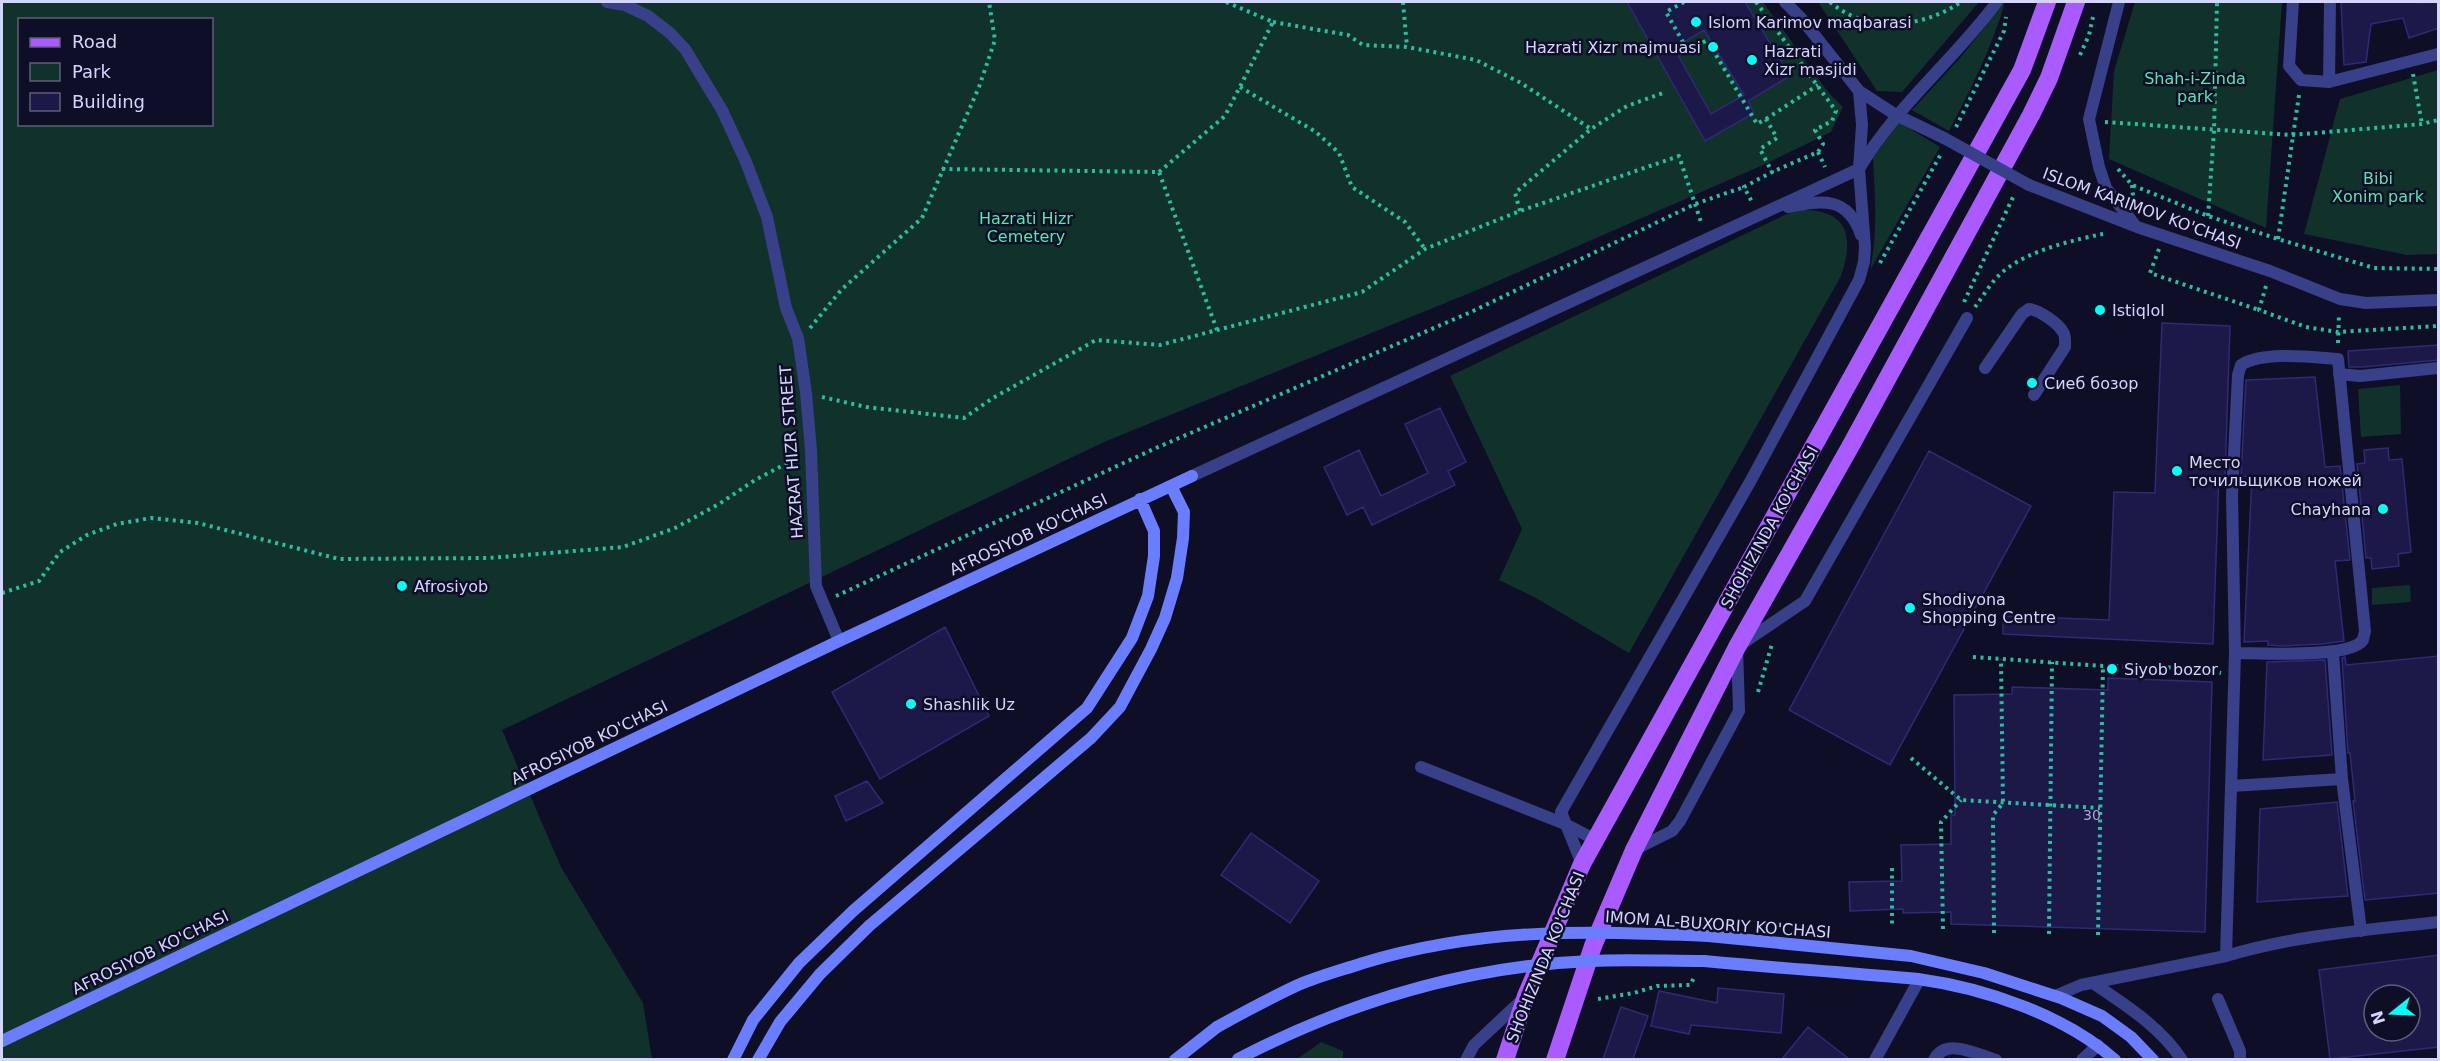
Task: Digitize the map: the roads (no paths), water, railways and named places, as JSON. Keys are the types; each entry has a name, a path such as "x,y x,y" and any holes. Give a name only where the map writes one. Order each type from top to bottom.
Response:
{"main road":[{"name":"SHOHIZINDA KO'CHASI","path":"1505,1059 1526,996 1582,864 2022,70 2047,2"},
{"name":"SHOHIZINDA KO'CHASI","path":"1555,1059 1593,946 1634,850 1737,647 1850,447 2021,134 2049,78 2067,33 2076,2"}],"street":[{"name":"HAZRAT HIZR STREET","path":"608,2 624,5 648,16 670,33 685,49 722,110 746,162 767,217 786,308 798,338 806,393 811,450 816,586 839,641"},
{"name":"ISLOM KARIMOV KO'CHASI","path":"1785,2 1801,18 1859,91 1896,116 1947,140 2029,185 2137,227 2270,271 2340,299 2366,303 2439,300"},
{"path":"1764,212 1858,169 1896,116 1997,2"},
{"path":"2119,2 2089,119 2106,188 2137,227"},
{"path":"2293,2 2289,66 2301,80 2329,82 2439,54"},
{"path":"2329,82 2330,2"},
{"path":"1582,864 1561,812 1756,472 1859,280 1865,247 1858,169 1862,144 1859,91"},
{"path":"1764,212 1823,202 1842,207 1857,223 1865,247"},
{"name":"AFROSIYOB KO'CHASI","path":"2,1041 1140,499 1764,212"},
{"path":"1985,368 2022,314 2029,309 2036,310 2063,330 2065,347 2034,395"},
{"path":"1634,850 1672,831 1680,820 1739,711 1737,647 1805,601 1967,318"},
{"path":"2226,956 2235,653 2232,495 2238,375 2241,365 2251,359 2338,358 2365,631 2363,639 2355,646 2333,653 2235,653"},
{"path":"2339,374 2360,376 2439,368"},
{"path":"758,1059 780,1022 820,974 861,934 1092,738 1120,707 1165,618 1177,578 1184,512 1171,486"},
{"path":"734,1059 753,1020 799,963 853,911 1087,708 1132,638 1149,596 1154,556 1154,531 1140,499"},
{"path":"2333,653 2342,779 2361,931"},
{"path":"1420,767 1565,824 1596,840"},
{"path":"2231,786 2342,779"},
{"path":"2055,996 2081,985 2226,956 2261,946 2439,922"},
{"name":"IMOM AL-BUXORIY KO'CHASI","path":"1175,1059 1217,1027 1300,984 1378,959 1462,940 1530,933 1597,931 1708,936 1911,956 1984,973 2055,996 2103,1016 2131,1037 2153,1059"},
{"path":"1842,973 1846,950"},
{"path":"1237,1059 1304,1026 1398,992 1477,973 1591,961 1704,961 1919,980 1983,993 2049,1018 2098,1045 2115,1059"},
{"path":"1875,1059 1919,980"},
{"path":"2093,983 2140,1015 2182,1059"},
{"path":"1466,1059 1474,1045 1526,996"},
{"path":"2218,999 2240,1051 2240,1059"},
{"path":"2082,1059 2098,1045"},
{"path":"1934,1059 1940,1051 1950,1047 1996,1059"}],"place":[{"name":"Islom Karimov maqbarasi","path":"1696,22"},
{"name":"Hazrati Xizr majmuasi","path":"1713,47"},
{"name":"Hazrati Xizr masjidi","path":"1752,60"},
{"name":"Istiqlol","path":"2100,310"},
{"name":"Сиеб бозор","path":"2032,383"},
{"name":"Место точильщиков ножей","path":"2177,471"},
{"name":"Chayhana","path":"2383,509"},
{"name":"Afrosiyob","path":"402,586"},
{"name":"Shodiyona Shopping Centre","path":"1910,608"},
{"name":"Siyob bozor","path":"2112,669"},
{"name":"Shashlik Uz","path":"911,704"}],"park label":[{"name":"Shah-i-Zinda park","path":"2195,87"},
{"name":"Bibi Xonim park","path":"2378,187"},
{"name":"Hazrati Hizr Cemetery","path":"1026,227"}]}
